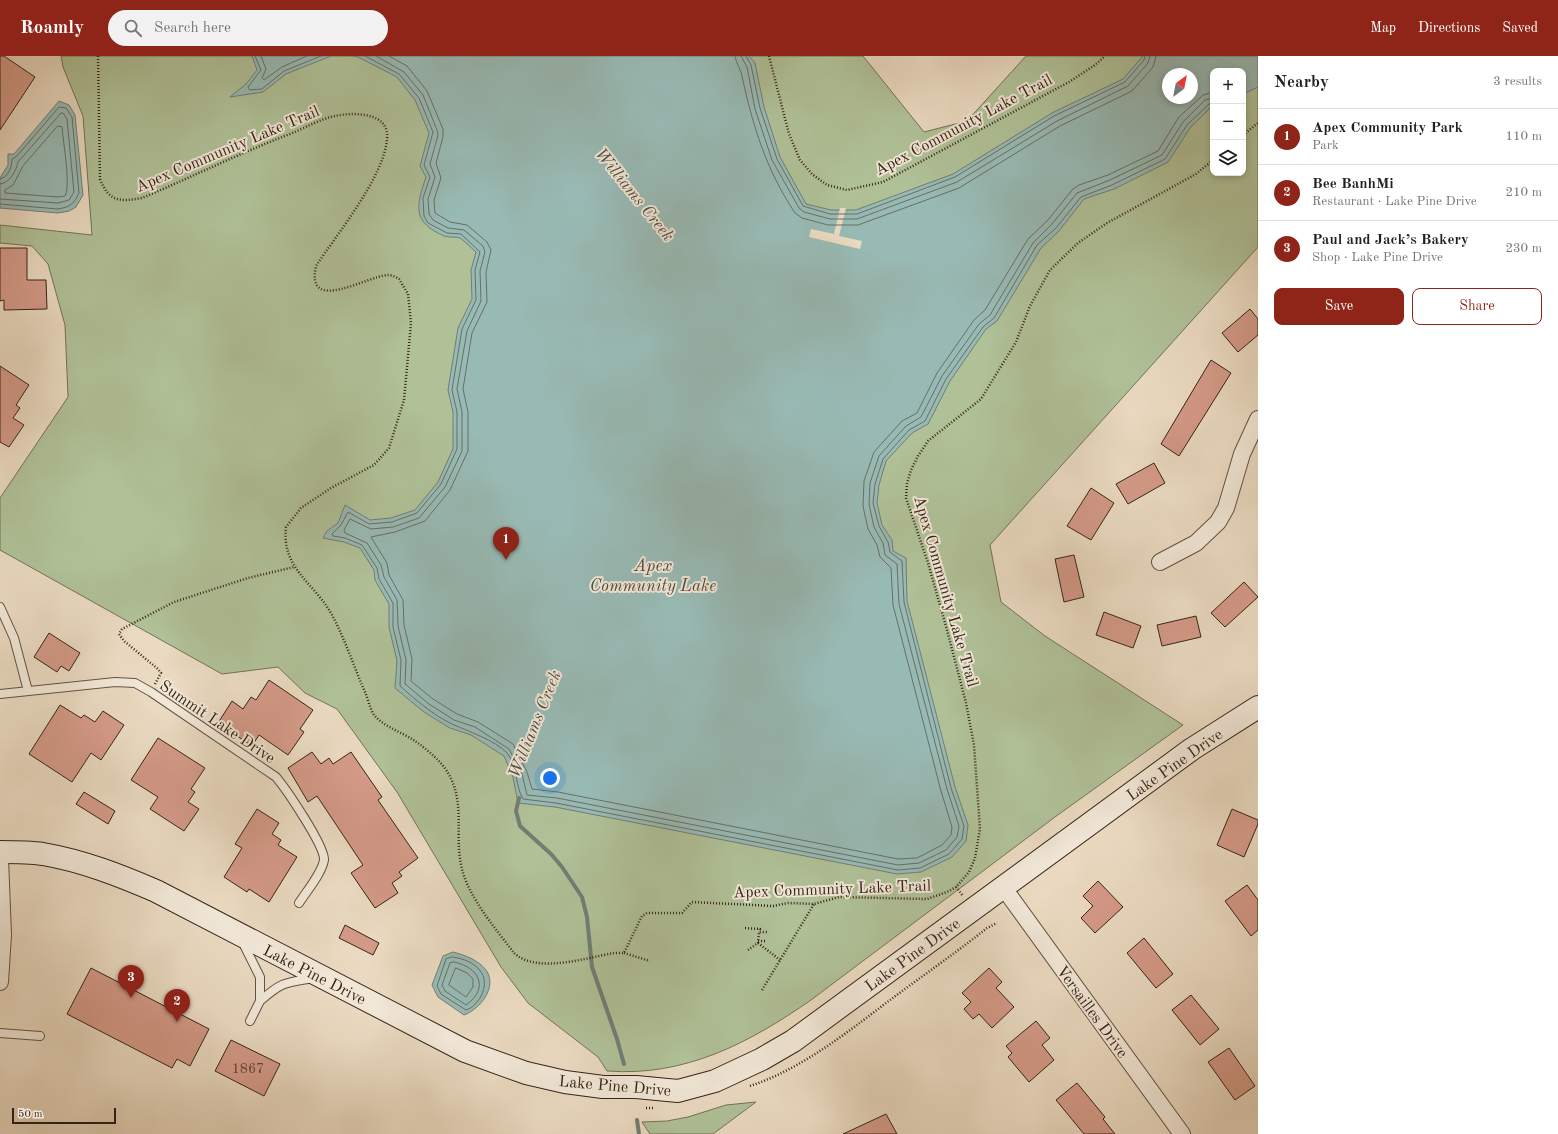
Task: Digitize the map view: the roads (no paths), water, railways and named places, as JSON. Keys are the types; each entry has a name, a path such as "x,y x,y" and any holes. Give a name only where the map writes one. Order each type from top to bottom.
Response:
{"main road":[{"name":"Lake Pine Drive","path":"0,852 42,854 81,862 156,891 321,978 465,1051 526,1073 565,1082 603,1087 636,1087 678,1091 715,1081 762,1059 793,1041 1192,749 1258,707"}],"street":[{"path":"1160,562 1196,543 1218,522 1226,508 1242,454 1258,419"},
{"path":"0,858 2,904 0,982"},
{"name":"Versailles Drive","path":"1003,888 1182,1134"}],"lane":[{"path":"0,607 14,638 28,691"},
{"name":"Summit Lake Drive","path":"0,694 115,682 135,683 151,692 276,777 286,789 321,847 324,860 299,903"},
{"path":"239,935 260,977 260,1001"},
{"path":"250,1020 260,1001 277,986 286,982 321,978"},
{"path":"0,1033 40,1036"}],"water":[{"path":"252,56 331,56 286,74 263,92 230,97 246,84 257,70"},
{"name":"Apex Community Lake","path":"353,56 749,56 755,63 764,107 780,157 806,204 831,210 856,210 953,174 1052,113 1123,79 1143,56 1258,56 1258,87 1246,93 1246,68 1210,68 1210,108 1190,128 1168,162 1114,189 1084,199 1059,231 1041,248 997,321 986,329 950,381 928,424 912,433 886,461 879,485 877,503 882,525 892,540 893,551 906,558 907,601 955,787 968,825 966,841 952,857 921,872 897,874 555,807 518,803 513,777 504,756 471,735 450,728 424,712 395,688 397,661 389,627 389,604 375,580 374,570 360,548 344,542 323,538 327,531 338,523 345,505 370,520 391,518 415,510 438,482 453,449 453,412 448,390 458,328 472,299 471,270 476,252 460,238 446,237 434,231 426,225 422,219 419,212 419,205 420,196 426,177 420,166 429,133 415,100 397,77 358,57"},
{"path":"59,101 69,105 75,115 83,195 76,207 69,211 58,213 0,208 0,178 8,165 8,154 14,154"},
{"path":"453,952 467,956 483,966 489,977 489,990 486,997 476,1008 464,1015 438,997 432,985 443,956"}],"waterway":[{"name":"Williams Creek","path":"519,798 516,811 520,826 551,854 562,867 582,897 587,917 592,967 624,1064"},
{"name":"Williams Creek","path":"637,1120 639,1134"}],"place":[{"name":"Apex Community Park","path":"506,560"},
{"name":"Paul and Jack’s Bakery","path":"131,998"},
{"name":"Bee BanhMi","path":"177,1022"}]}
